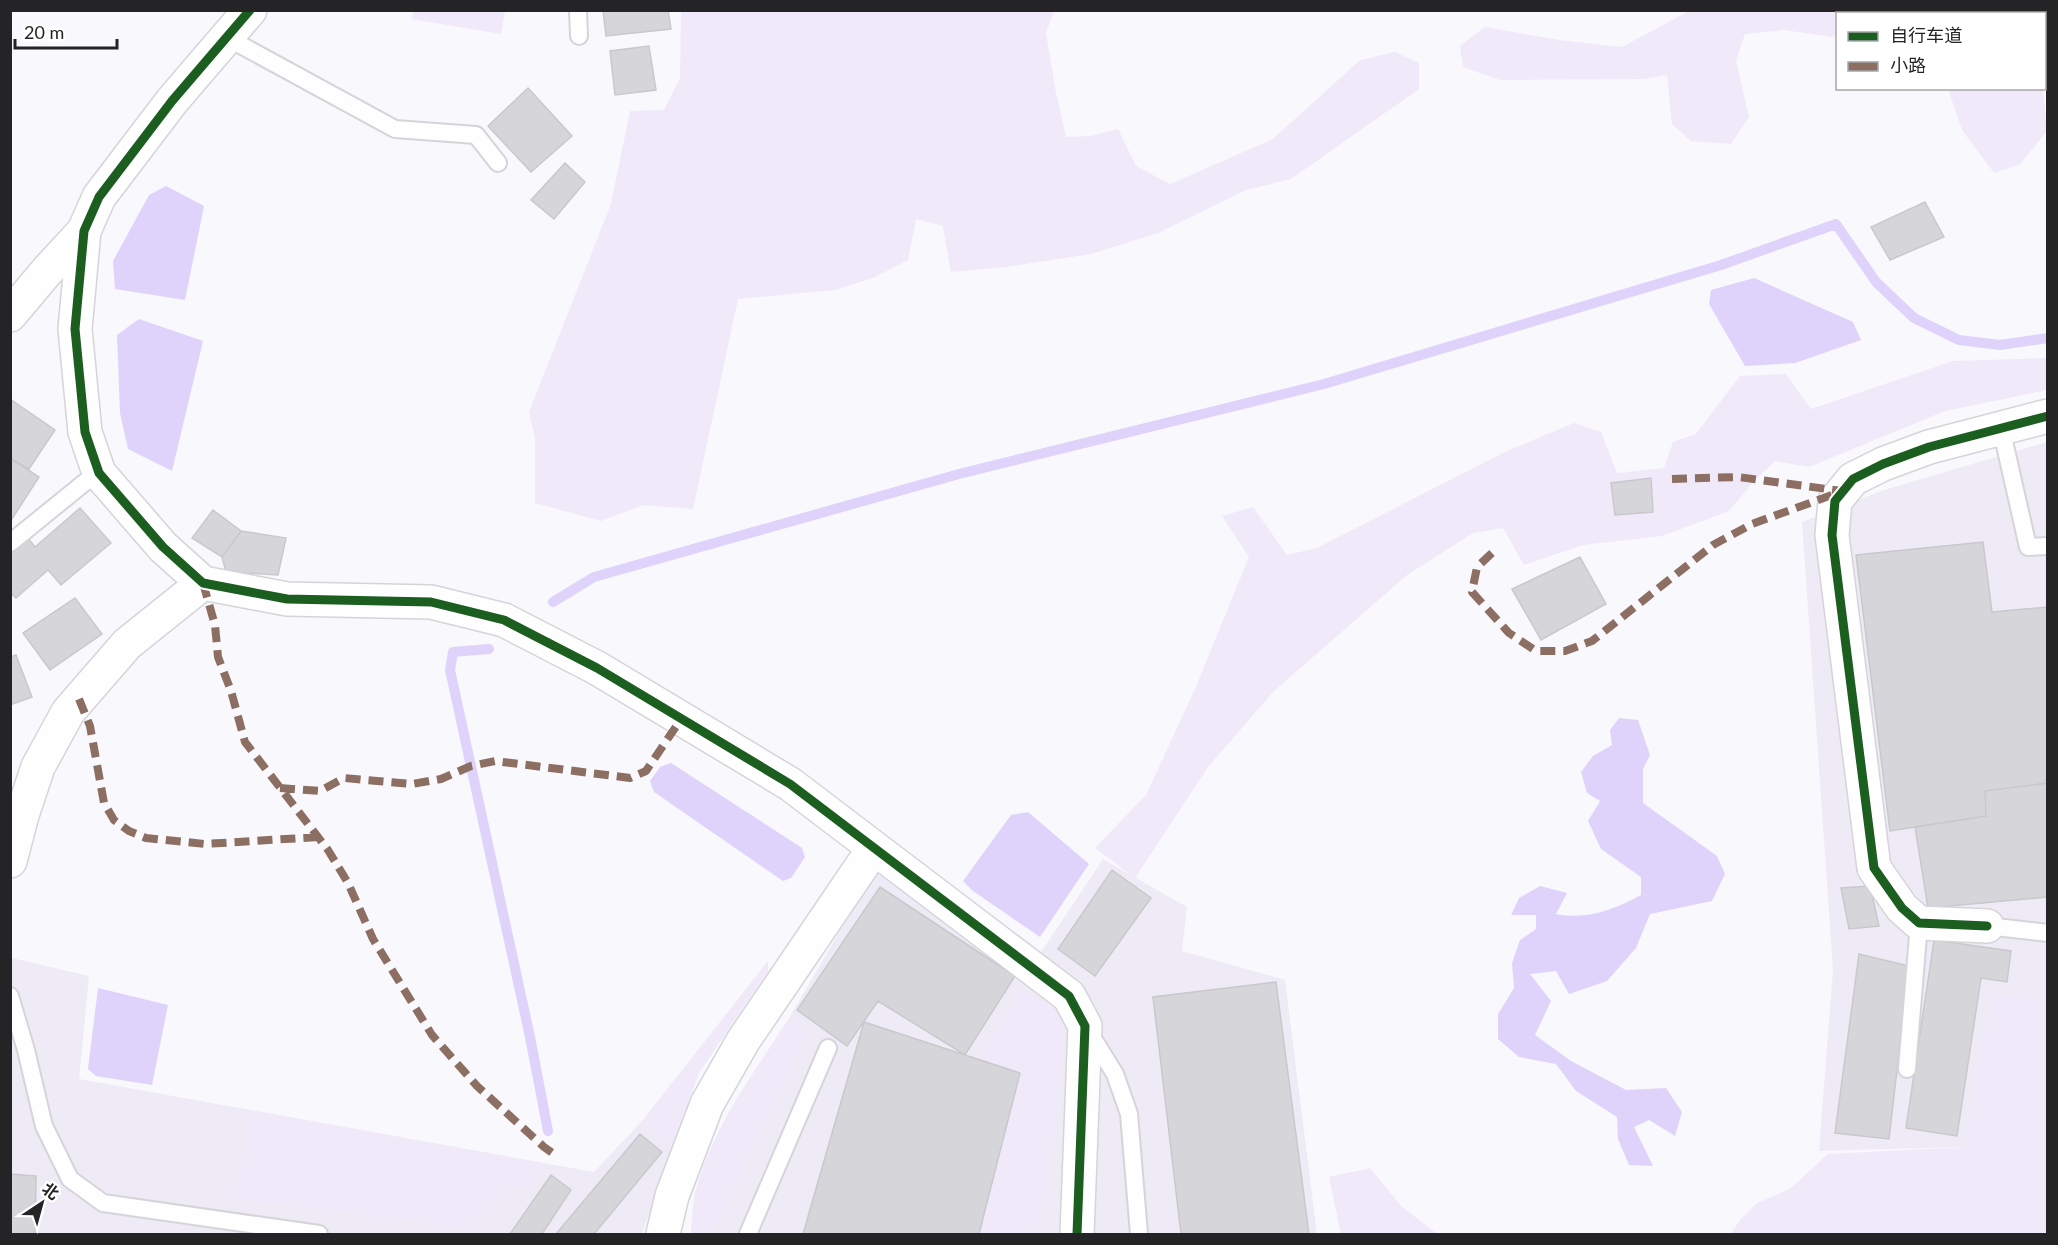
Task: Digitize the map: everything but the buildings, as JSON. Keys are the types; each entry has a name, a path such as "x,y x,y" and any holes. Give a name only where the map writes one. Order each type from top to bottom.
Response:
{"street":[{"path":"236,20 99,197 84,231 75,329 85,432 99,473 163,547 203,583 287,599 431,602 504,620 597,668 790,784 1069,996 1085,1026 1077,1234"},
{"path":"10,315 84,231"},
{"path":"1987,926 1919,922 1902,908 1874,868 1832,535 1834,501 1853,478 1883,464 1929,447 2048,416"},
{"path":"10,861 38,766 68,712 127,644 203,583"},
{"path":"663,1234 672,1196 707,1104 743,1041 874,848"}],"lane":[{"path":"578,10 579,36"},
{"path":"236,20 395,129 476,135 498,164"},
{"path":"2001,428 2028,547 2048,546"},
{"path":"10,543 99,473"},
{"path":"1907,1069 1919,922"},
{"path":"1987,926 2048,933"},
{"path":"10,996 26,1050 44,1126 70,1179 103,1203 319,1234"},
{"path":"1085,1026 1115,1074 1130,1114 1139,1234"},
{"path":"748,1234 828,1048"}],"shaded area":[{"path":"413,10 505,11 501,34 412,19"},
{"path":"681,11 1054,11 1046,33 1066,137 1091,136 1118,129 1136,166 1170,184 1273,139 1360,60 1395,52 1419,63 1419,89 1291,179 1246,190 1158,233 1091,254 1006,267 951,272 943,226 916,219 908,260 873,278 835,290 738,299 693,509 643,505 601,521 535,503 535,437 529,412 611,204 630,111 664,110 680,78"},
{"path":"1689,11 1868,11 1836,12 1836,35 1833,37 1784,30 1745,34 1736,61 1749,117 1731,144 1691,141 1672,124 1667,75 1644,79 1500,80 1463,67 1460,46 1485,27 1559,40 1622,47"},
{"path":"1903,11 2047,11 2047,46 2046,48 2046,12"},
{"path":"1948,90 2043,90 2047,131 2020,164 1994,173 1962,130"},
{"path":"166,186 204,206 185,300 115,289 113,261 149,195"},
{"path":"1754,278 1853,322 1861,340 1795,363 1745,366 1709,304 1711,290"},
{"path":"139,319 203,341 172,471 128,449 120,413 117,335"},
{"path":"2047,358 2047,390 1945,411 1809,467 1775,461 1755,480 1729,511 1662,536 1583,545 1524,565 1503,528 1473,533 1407,575 1274,691 1208,767 1135,878 1095,848 1146,795 1195,689 1249,557 1222,516 1253,507 1287,555 1317,548 1505,452 1574,423 1601,432 1617,473 1664,468 1673,442 1696,434 1740,376 1786,374 1811,409 1953,361"},
{"path":"2047,442 2047,1003 1993,994 1965,1147 1819,1151 1833,970 1802,522 1881,491"},
{"path":"1619,718 1638,720 1650,755 1643,769 1643,803 1717,856 1725,874 1712,901 1650,914 1636,948 1607,981 1569,994 1556,971 1530,974 1551,1001 1535,1035 1571,1061 1626,1090 1666,1088 1682,1112 1675,1136 1649,1120 1634,1127 1653,1166 1629,1165 1618,1139 1617,1117 1576,1091 1556,1064 1519,1057 1498,1039 1498,1014 1514,988 1512,963 1520,940 1536,929 1536,915 1511,915 1519,898 1540,886 1567,893 1556,914 1579,916 1610,909 1641,895 1641,877 1601,849 1588,821 1600,801 1587,793 1581,772 1593,756 1612,745 1610,730"},
{"path":"671,763 802,848 805,857 791,878 783,881 654,792 650,781 660,767"},
{"path":"1028,812 1089,864 1040,937 973,891 963,881 1011,815"},
{"path":"1103,859 1187,907 1182,951 1285,980 1317,1234 705,1234 718,1221 806,1032 789,1018 876,869 1026,975"},
{"path":"12,958 89,976 79,1079 594,1172 642,1121 672,1145 642,1234 11,1234"},
{"path":"768,961 768,971 699,1073 672,1145 642,1121"},
{"path":"1025,986 1061,1015 1057,1103 1046,1183 1035,1234 979,1234 1020,1074 977,1059"},
{"path":"98,988 168,1005 152,1085 96,1076 88,1069"},
{"path":"1993,993 2047,1003 2047,1234 1731,1234 1740,1220 1757,1203 1790,1189 1828,1154 1965,1147"},
{"path":"789,1018 806,1032 718,1221 705,1234 691,1234 695,1193 712,1146 735,1102"},
{"path":"254,1111 544,1164 533,1187 506,1186 469,1228 236,1198"},
{"path":"1370,1168 1401,1206 1437,1234 1341,1234 1329,1177"}],"waterway":[{"path":"553,602 594,577 959,474 1324,384 1721,265 1836,224 1876,282 1914,318 1959,340 2000,345 2048,338"},
{"path":"489,649 453,652 450,670 530,1037 548,1131"}],"marked path":[{"path":"1672,479 1738,477 1842,491"},
{"path":"1492,553 1477,567 1472,592 1509,633 1536,651 1565,651 1592,641 1713,545 1752,524 1840,492"},
{"path":"203,583 215,625 218,657 231,691 245,742 328,850 348,883 373,939 432,1035 477,1086 558,1157"},
{"path":"79,699 90,726 104,803 114,820 129,831 146,838 205,844 318,837"},
{"path":"280,788 320,791 344,778 412,784 441,779 471,766 495,761 630,778 646,771 681,719"}],"cycle path":[{"path":"250,10 172,101 99,197 84,231 75,329 85,432 99,473 163,547 203,583 287,599 431,602 504,620 597,668 790,784 1069,996 1085,1026 1077,1234"},
{"path":"1987,926 1919,923 1902,908 1874,868 1832,535 1835,501 1853,479 1883,464 1929,447 2048,416"}]}
